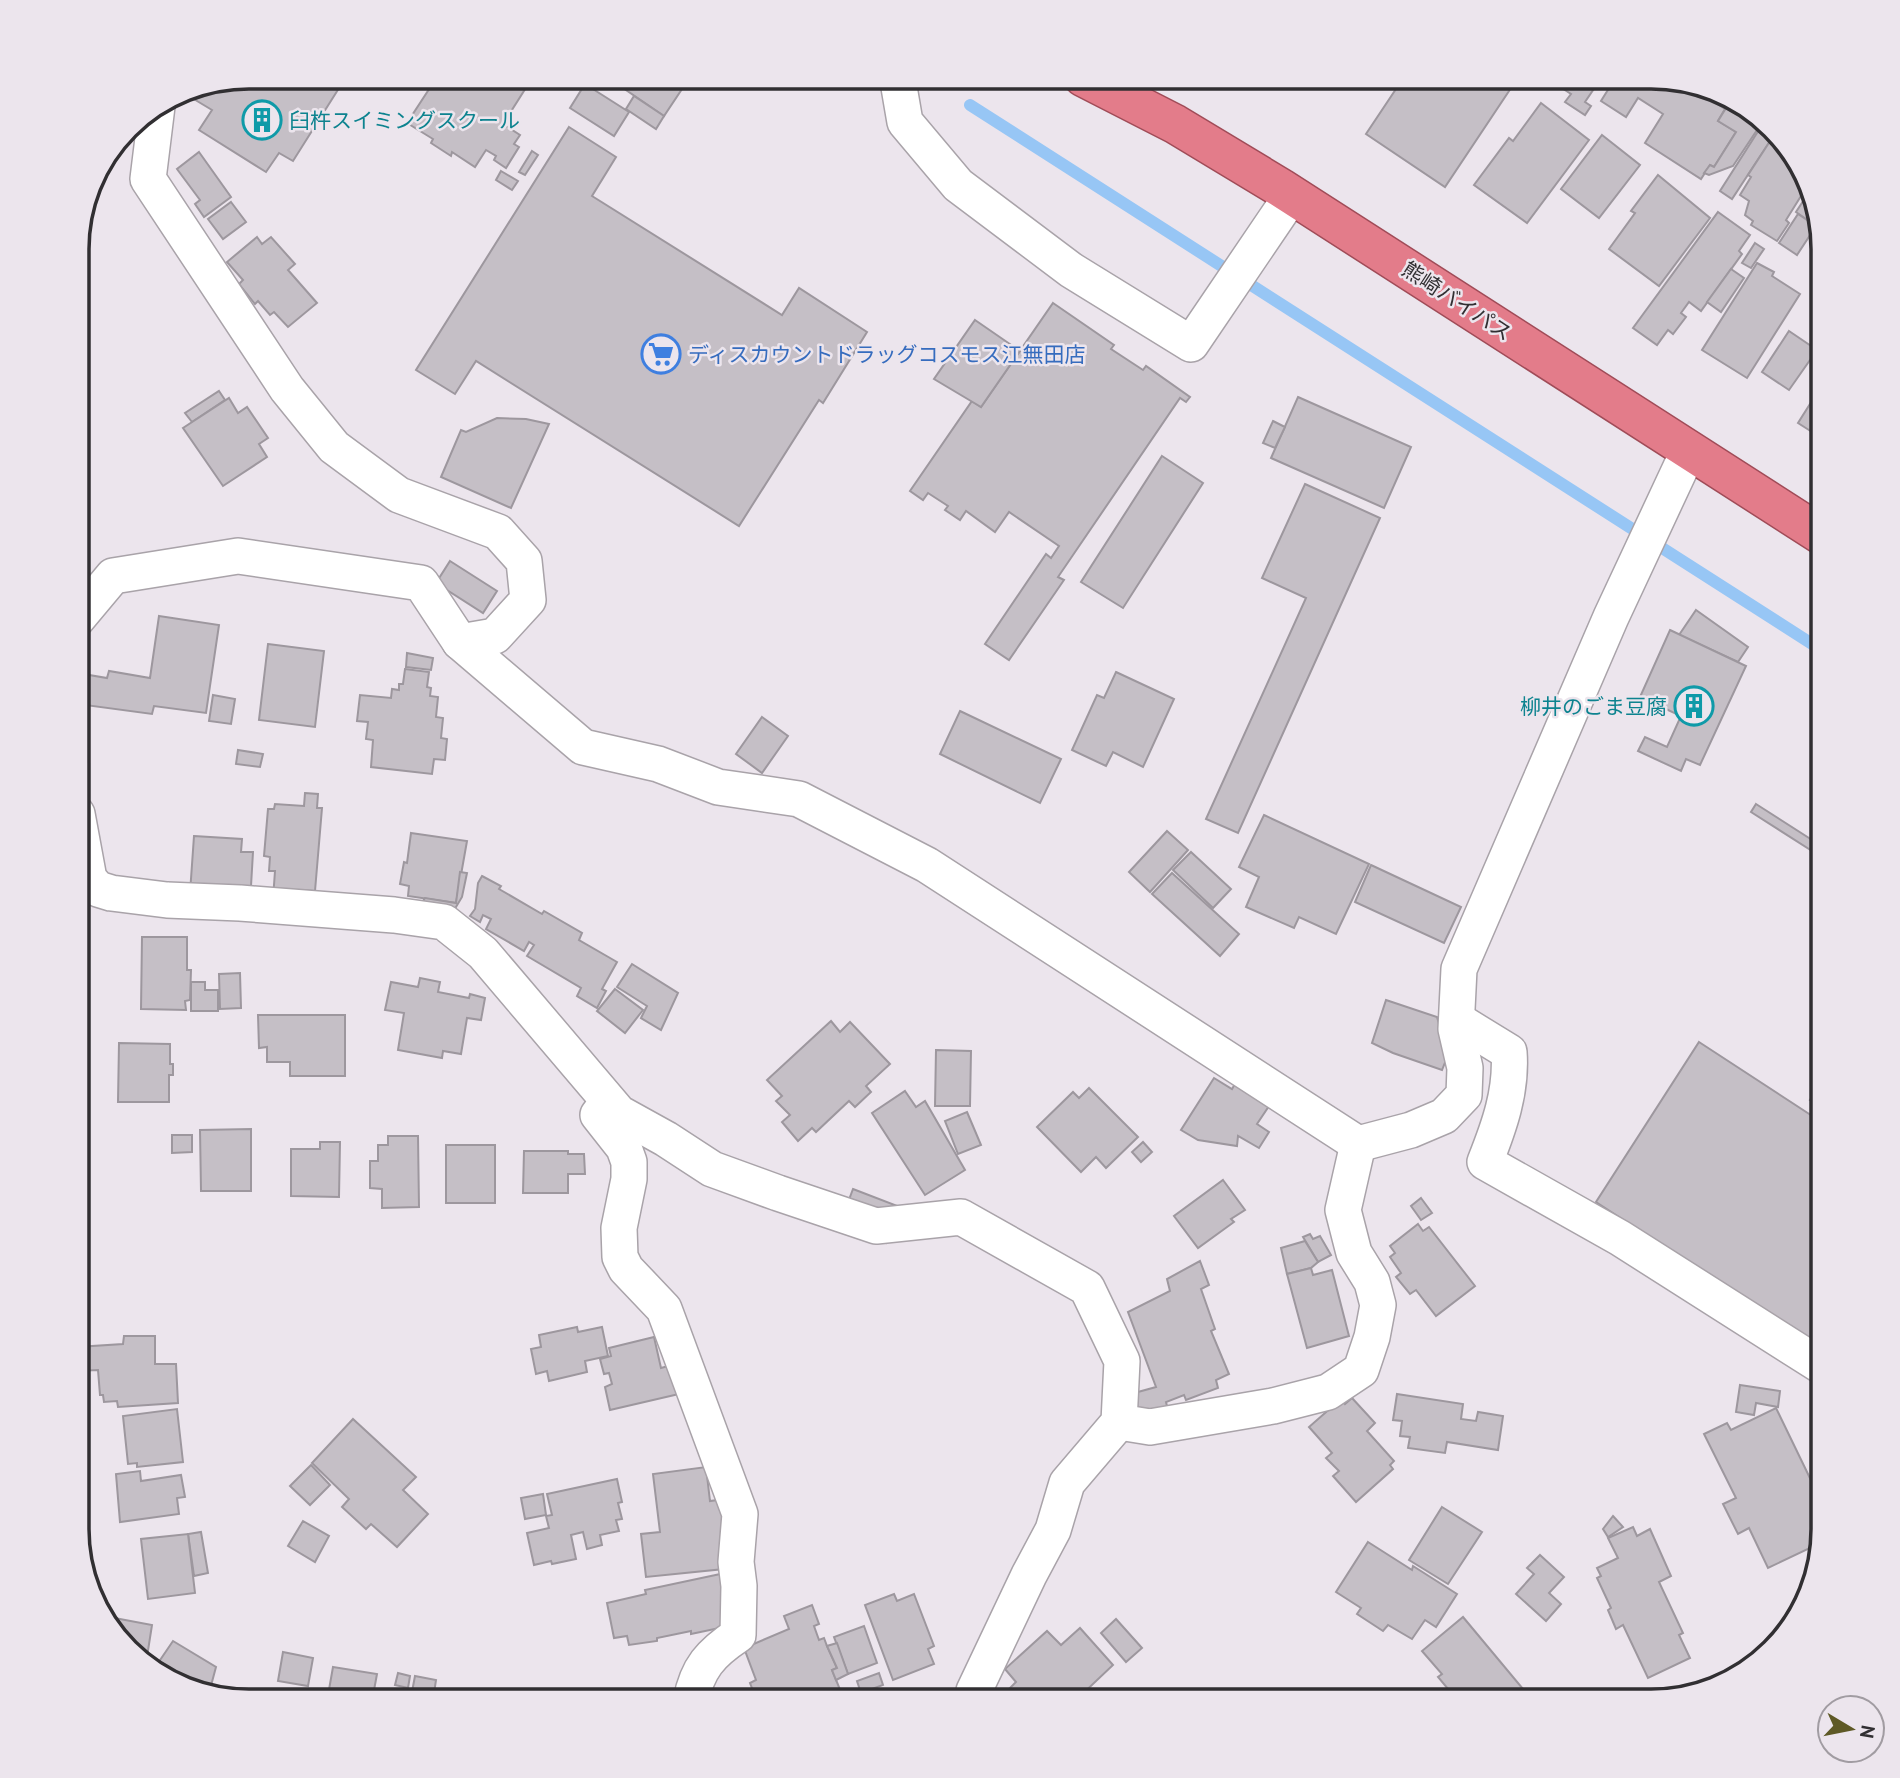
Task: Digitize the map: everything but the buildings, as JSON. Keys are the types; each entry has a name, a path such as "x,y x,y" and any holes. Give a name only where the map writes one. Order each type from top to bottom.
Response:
{"highway":[{"name":"熊崎バイパス","path":"1106,89 1175,124 1292,195 1680,466 1810,530"}],"street":[{"path":"899,89 905,122 958,185 1071,270 1191,344 1292,195"},
{"path":"155,120 148,179 287,389 334,447 399,495 498,532 524,561 528,600 495,636 460,642"},
{"path":"90,603 113,576 238,556 421,583 460,642 583,747 658,764 718,787 799,799 927,865 1358,1144 1411,1130 1444,1116 1464,1095 1465,1068 1456,1029 1459,969 1632,569 1680,466"},
{"path":"90,880 97,888 111,893 167,900 394,915 444,922 483,953 619,1113 712,1168 876,1226 961,1217 1087,1288 1122,1361 1119,1422 1067,1483 1053,1530 975,1689"},
{"path":"1457,1020 1509,1052 1502,1119 1485,1162 1620,1238 1811,1359"},
{"path":"609,1102 598,1115 624,1148 629,1162 629,1180 619,1227 620,1257 626,1269 664,1309 740,1514 736,1562 739,1586 738,1635 715,1650 694,1682 693,1689"},
{"path":"1119,1422 1150,1427 1273,1406 1328,1392 1361,1370 1372,1337 1378,1305 1372,1282 1354,1253 1343,1210 1358,1144"}],"waterway":[{"path":"970,105 1810,643"}],"place":[{"name":"臼杵スイミングスクール","path":"262,120"},
{"name":"ディスカウントドラッグコスモス江無田店","path":"661,354"},
{"name":"柳井のごま豆腐","path":"1694,706"}]}
